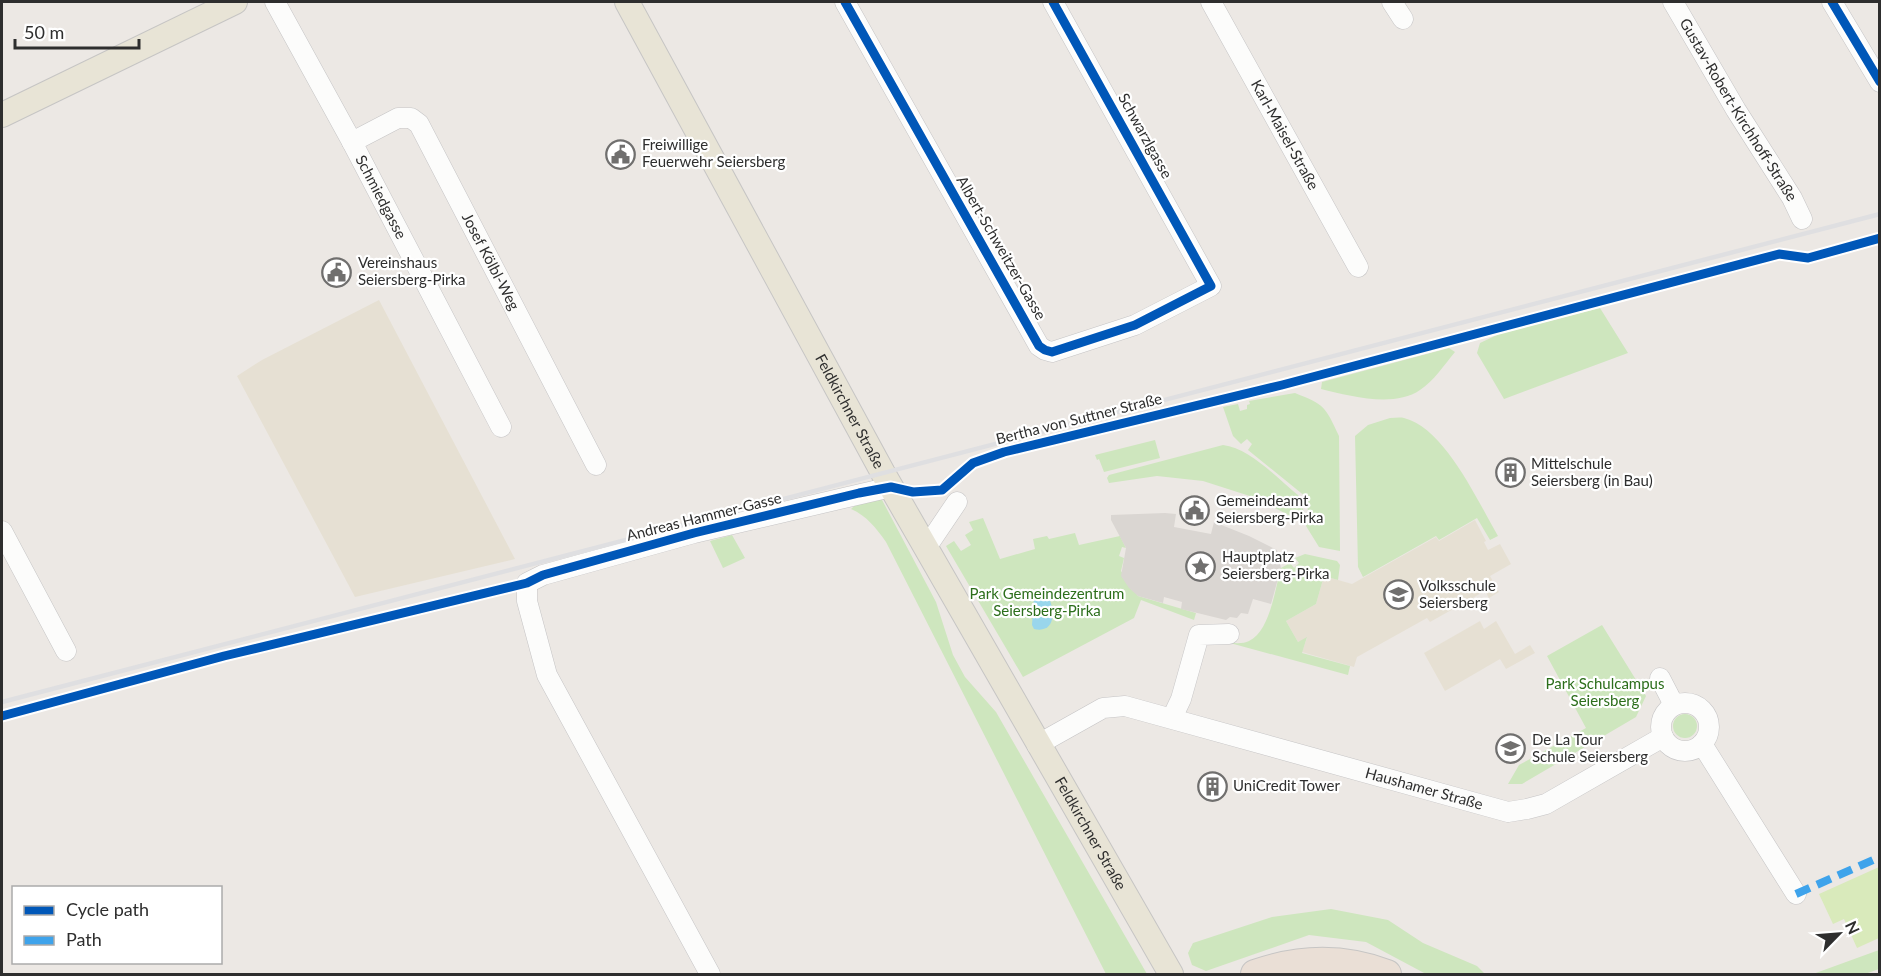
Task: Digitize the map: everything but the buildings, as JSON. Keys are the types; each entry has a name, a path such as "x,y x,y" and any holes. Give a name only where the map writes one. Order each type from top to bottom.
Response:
{"highway":[{"path":"1255,975 1293,963 1320,960 1371,968 1387,975"}],"main road":[{"path":"2,115 235,2"},
{"name":"Feldkirchner Straße","path":"627,2 891,487 1171,975"}],"street":[{"name":"Schmiedgasse","path":"275,2 352,142 501,427"},
{"name":"Albert-Schweitzer-Gasse","path":"845,2 1039,346 1052,352 1107,335 1135,325 1211,286"},
{"name":"Schwarzlgasse","path":"1053,2 1211,286"},
{"name":"Karl-Maisel-Straße","path":"1211,2 1358,267"},
{"path":"1392,2 1402,19"},
{"name":"Gustav-Robert-Kirchhoff-Straße","path":"1672,2 1736,110 1792,198 1802,219"},
{"path":"1832,2 1880,82"},
{"name":"Josef Kölbl-Weg","path":"352,142 398,118 411,118 418,124 596,465"},
{"name":"Andreas Hammer-Gasse","path":"710,975 547,675 527,601 527,583 543,575 694,533 891,487"},
{"path":"926,548 957,502"},
{"path":"2,531 66,651"},
{"path":"1172,718 1199,635 1229,634"},
{"path":"1660,678 1674,705"},
{"path":"1689,703 1702,710 1707,716 1708,731 1702,744 1695,748 1680,750 1673,748 1663,737 1661,722 1663,715 1674,705 1689,703"},
{"name":"Haushamer Straße","path":"1037,745 1103,708 1125,706 1508,812 1546,804 1663,737"},
{"path":"1702,744 1796,894"}],"shaded area":[{"path":"379,300 515,559 355,597 237,376 262,360"},
{"name":"Hauptplatz Seiersberg-Pirka","path":"1176,514 1174,527 1211,534 1214,522 1277,550 1281,568 1271,604 1253,599 1248,614 1241,613 1237,618 1230,617 1226,620 1181,609 1182,602 1164,597 1163,603 1138,596 1121,576 1126,548 1111,520 1111,515"},
{"name":"Volksschule Seiersberg","path":"1475,520 1488,550 1500,544 1511,564 1490,576 1499,592 1489,598 1485,591 1430,622 1427,618 1357,657 1354,667 1302,652 1307,638 1298,642 1286,621 1316,604 1324,576 1352,584 1436,537 1439,541"},
{"name":"Volksschule Seiersberg","path":"1480,621 1484,629 1496,621 1515,654 1530,645 1535,653 1506,669 1500,659 1445,691 1424,653"}],"green space":[{"path":"1600,308 1628,353 1504,399 1477,353 1480,343 1499,334"},
{"path":"1449,348 1455,352 1439,372 1420,390 1409,395 1398,398 1372,399 1321,389 1322,382"},
{"path":"1295,393 1323,408 1339,436 1340,551 1319,547 1306,526 1309,519 1306,497 1248,450 1252,444 1247,439 1241,444 1233,436 1223,407 1238,404 1240,411 1247,409 1249,401"},
{"path":"1390,418 1404,418 1419,425 1433,436 1459,468 1498,536 1490,540 1477,518 1439,540 1436,536 1363,577 1358,567 1355,436 1368,425"},
{"path":"1155,440 1160,458 1104,472 1095,455"},
{"path":"1223,445 1243,452 1273,473 1298,495 1304,514 1294,518 1256,498 1203,481 1157,476 1109,483 1107,478 1109,475"},
{"path":"881,498 936,602 953,655 965,677 996,712 1147,974 1106,974 886,542 875,527 851,509 860,501"},
{"name":"Park Gemeindezentrum Seiersberg-Pirka","path":"983,518 1000,559 1035,549 1033,539 1047,536 1049,539 1075,533 1079,545 1120,536 1126,548 1122,547 1119,556 1124,558 1121,571 1138,596 1196,613 1194,620 1141,600 1134,618 1023,677 946,546 954,541 961,551 971,545 965,535 973,530 969,522"},
{"path":"732,535 745,558 723,568 710,541"},
{"path":"1305,554 1337,561 1340,565 1338,580 1324,576 1316,604 1286,621 1298,642 1307,637 1302,653 1350,666 1348,675 1230,643 1245,643 1256,636 1271,609 1281,568 1290,563 1294,568 1299,563 1295,558"},
{"name":"Park Schulcampus Seiersberg","path":"1602,625 1646,696 1636,717 1522,784 1508,784 1519,765 1586,728 1547,656"},
{"path":"1685,714 1694,717 1697,726 1694,735 1685,738 1676,735 1673,726 1676,717"},
{"path":"1879,867 1879,938 1857,948 1844,919 1833,924 1819,894"},
{"path":"1331,909 1388,920 1423,943 1477,966 1485,974 1426,974 1366,942 1309,935 1206,971 1192,965 1188,953 1193,943 1272,917"},
{"path":"1879,950 1879,969 1865,974 1813,974"}],"water":[{"path":"1040,594 1047,594 1052,606 1050,624 1041,630 1034,629 1032,625 1034,598"}],"railway":[{"path":"2,702 1880,214"}],"marked path":[{"path":"1796,894 1880,857"}],"cycle path":[{"path":"845,2 1039,346 1052,352 1135,325 1211,286 1053,2"},
{"path":"1832,2 1880,82"},
{"name":"Bertha von Suttner Straße","path":"2,716 224,656 527,583 543,575 694,533 859,493 891,487 913,492 942,490 973,463 1004,452 1282,385 1779,254 1808,258 1880,238"}],"place":[{"name":"Freiwillige Feuerwehr Seiersberg","path":"621,154"},
{"name":"Vereinshaus Seiersberg-Pirka","path":"337,272"},
{"name":"Mittelschule Seiersberg (in Bau)","path":"1510,473"},
{"name":"Gemeindeamt Seiersberg-Pirka","path":"1195,510"},
{"name":"Hauptplatz Seiersberg-Pirka","path":"1201,566"},
{"name":"Volksschule Seiersberg","path":"1398,595"},
{"name":"De La Tour Schule Seiersberg","path":"1511,749"},
{"name":"UniCredit Tower","path":"1212,786"}]}
